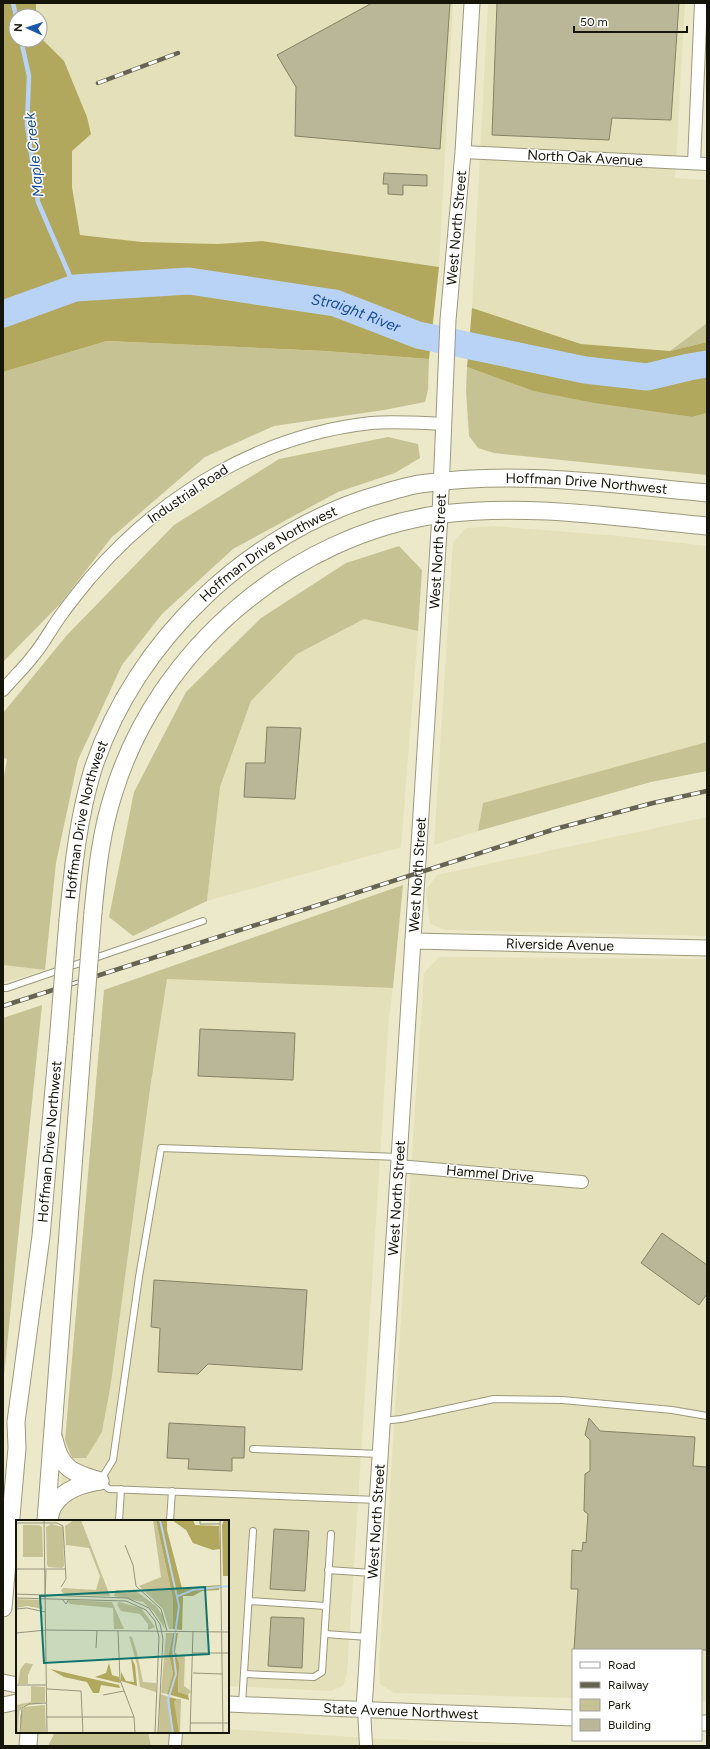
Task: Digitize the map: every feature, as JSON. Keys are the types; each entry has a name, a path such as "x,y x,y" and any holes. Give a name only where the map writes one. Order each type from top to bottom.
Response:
{"main road":[{"name":"Hoffman Drive Northwest","path":"3,1608 17,1448 16,1422 41,1236 68,920 77,836 84,801 94,767 122,705 138,677 165,639 195,605 230,574 282,537 334,510 363,499 417,484 522,476 568,479 707,493"},
{"name":"Hoffman Drive Northwest","path":"47,1520 52,1427 93,912 100,844 117,783 127,756 145,719 165,688 188,658 211,632 238,608 296,567 331,547 369,532 440,515 476,511 544,511 707,526"},
{"path":"3,1499 16,1422"},
{"path":"52,1427 56,1450 62,1462 71,1471 100,1481"},
{"path":"47,1520 54,1505 62,1496 83,1484 100,1481"},
{"path":"28,1746 29,1733"}],"street":[{"name":"West North Street","path":"366,1746 364,1709 368,1636 440,515 448,320 452,289 463,152 472,3"},
{"path":"694,163 701,3"},
{"name":"North Oak Avenue","path":"463,152 707,164"},
{"name":"Industrial Road","path":"3,690 34,655 64,611 102,566 146,522 205,479 236,462 271,446 300,436 372,423 444,424"},
{"name":"Riverside Avenue","path":"412,941 707,948"},
{"name":"Hammel Drive","path":"398,1161 582,1182"},
{"path":"3,1682 16,1685"},
{"path":"3,1705 16,1702"},
{"name":"State Avenue Northwest","path":"235,1704 572,1718"},
{"path":"175,1746 176,1733"}],"lane":[{"path":"3,988 7,988 203,921"},
{"path":"377,1500 109,1489 100,1481 113,1460 139,1277 162,1148 398,1161"},
{"path":"382,1421 401,1419 494,1399 562,1400 672,1410 707,1416"},
{"path":"253,1449 380,1454"},
{"path":"119,1520 121,1489"},
{"path":"170,1520 172,1491"},
{"path":"235,1704 244,1674 253,1531"},
{"path":"244,1674 314,1677 322,1672 331,1534"},
{"path":"328,1570 372,1573"},
{"path":"249,1601 326,1606"},
{"path":"325,1634 368,1636"}],"shaded area":[{"path":"3,3 36,3 36,8 8,8 8,48 48,48 48,45 64,61 87,117 91,134 72,151 72,187 80,235 142,242 217,244 262,241 439,267 429,359 325,351 107,341 3,372"},
{"path":"36,3 453,3 439,267 262,241 217,244 142,242 80,235 72,187 72,151 87,117 64,62 48,45 48,8 36,8"},
{"path":"488,3 685,3 675,178 707,180 707,323 670,351 581,344 472,308"},
{"path":"472,308 581,344 670,351 707,342 707,413 692,417 595,403 533,391 467,367"},
{"path":"493,526 619,536 707,546 707,742 483,803 478,831 434,845 453,542 466,528"},
{"path":"364,619 418,631 401,847 207,901 220,787 251,701 297,654"},
{"path":"707,817 707,936 446,930 430,924 426,890 437,875"},
{"path":"439,957 707,959 707,1701 702,1701 702,1649 572,1649 572,1698 394,1693 380,1684 379,1663 424,973"},
{"path":"3,965 45,970 3,983"},
{"path":"167,979 393,988 389,1017 347,1674 343,1686 331,1691 229,1686 229,1520 58,1520 65,1440 72,1458 102,1432 111,1383 150,1089"},
{"path":"229,1729 386,1739 609,1746 151,1746 148,1733 229,1733"}],"green space":[{"path":"707,323 707,342 670,351"},
{"path":"107,341 325,351 429,359 428,390 425,402 384,410 274,426 205,457 111,538 60,604 3,662 3,372"},
{"path":"467,367 533,391 692,417 707,413 707,475 494,453 478,448 469,436 466,391"},
{"path":"388,437 418,444 420,458 395,473 338,492 233,549 162,614 122,665 78,760 56,863 45,970 3,965 3,782 7,759 3,758 3,713 67,635 174,525 279,459"},
{"path":"399,546 422,570 418,631 364,619 297,654 251,701 220,787 207,901 133,936 109,917 134,792 186,692 261,618 346,563"},
{"path":"707,742 707,771 651,782 478,831 483,803"},
{"path":"403,885 393,988 167,979 150,1089 111,1383 102,1432 86,1458 72,1458 65,1440 104,990"},
{"path":"42,1005 3,1385 3,1018"},
{"path":"54,1733 148,1733 151,1746 48,1746"}],"building":[{"path":"372,3 450,3 440,149 295,136 296,87 277,55"},
{"path":"497,3 679,3 671,120 612,118 609,140 492,135"},
{"path":"384,173 427,175 427,186 403,185 403,195 388,194 388,184 383,184"},
{"path":"267,727 301,728 295,799 244,797 246,763 265,763"},
{"path":"200,1029 295,1033 293,1080 198,1076"},
{"path":"662,1233 707,1265 707,1294 699,1305 641,1263"},
{"path":"154,1280 307,1290 302,1370 208,1364 198,1374 158,1372 160,1328 151,1327"},
{"path":"589,1418 600,1431 695,1437 693,1466 707,1467 707,1650 574,1649 578,1589 571,1589 572,1550 582,1551 583,1542 586,1543 588,1514 584,1511 585,1474 590,1471 590,1440 585,1435"},
{"path":"169,1423 245,1427 244,1458 232,1458 232,1471 188,1469 189,1459 167,1458"},
{"path":"274,1529 309,1531 305,1591 270,1589"},
{"path":"271,1617 304,1618 302,1668 268,1666"}],"waterway":[{"name":"Maple Creek","path":"13,3 14,8"},
{"name":"Maple Creek","path":"23,48 29,76 27,125 38,202 75,288"},
{"name":"Straight River","path":"3,314 75,288 189,281 335,303 418,335 585,370 647,377 707,364"}],"railway":[{"path":"98,83 178,53"},
{"path":"3,1006 555,829 653,803 707,791"}]}
